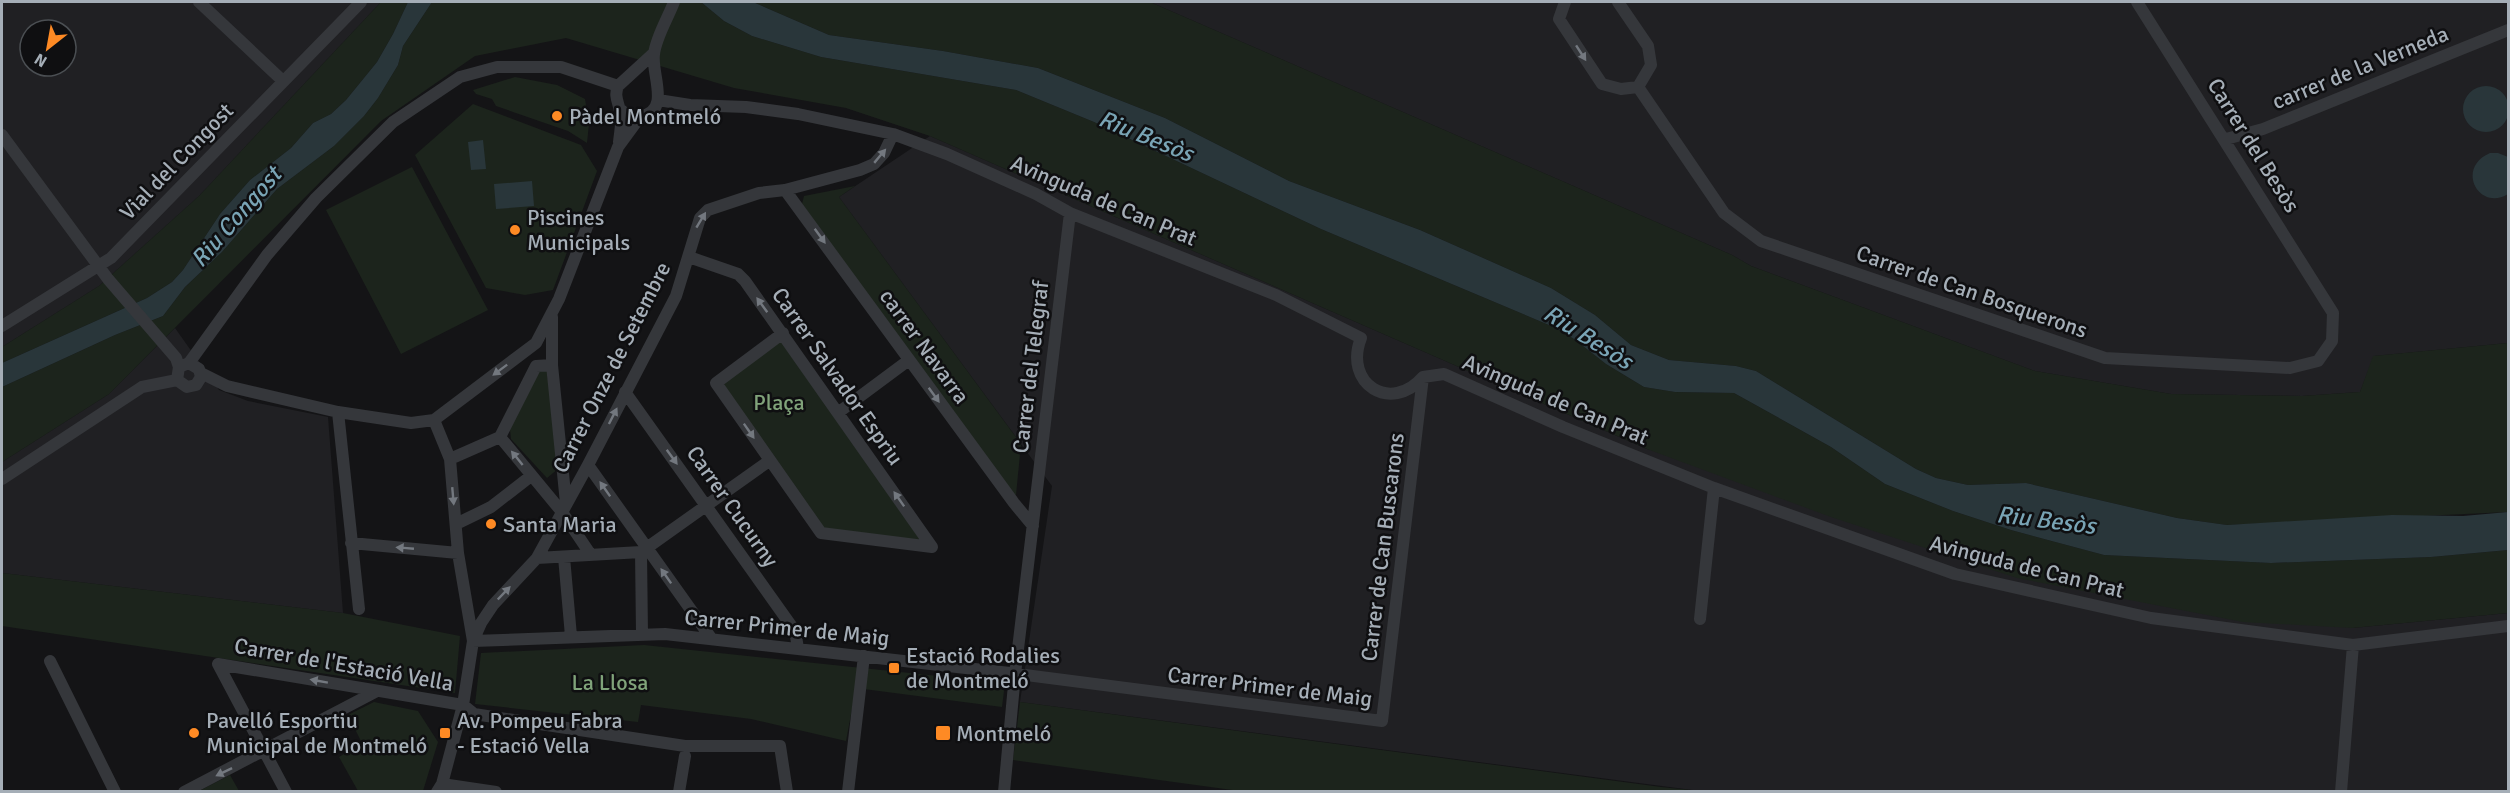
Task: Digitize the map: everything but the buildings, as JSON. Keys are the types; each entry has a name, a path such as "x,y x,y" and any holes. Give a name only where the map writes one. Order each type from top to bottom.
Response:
{"street":[{"path":"199,2 283,81"},
{"name":"Vial del Congost","path":"2,326 111,258 361,2"},
{"path":"536,344 553,313 618,147 640,117 653,110 658,100 654,53 675,2"},
{"path":"1565,2 1559,19 1602,84 1621,88 1638,87 1651,65 1648,46 1617,2"},
{"name":"Carrer del Besòs","path":"2137,2 2226,139 2333,313"},
{"name":"carrer de la Verneda","path":"2226,139 2263,129 2508,30"},
{"path":"618,147 620,109 616,100 618,86 654,53"},
{"path":"182,370 267,255 316,198 393,122 460,77 497,67 561,67 618,86"},
{"path":"629,75 642,74 655,84"},
{"name":"Carrer de Can Bosquerons","path":"1638,87 1724,213 1761,242 2105,358 2290,368 2318,361 2332,341 2333,313"},
{"name":"Avinguda de Can Prat","path":"658,100 690,105 746,106 798,114 893,134 947,154 1036,194 1070,213 1261,288 1347,330 1361,339 1356,361 1359,372 1372,388 1393,394 1404,392 1415,387 1423,377 1444,374 1563,427 1714,488 1955,574 2151,618 2353,645 2508,626"},
{"path":"620,109 630,116 640,117"},
{"name":"Carrer Onze de Setembre","path":"473,641 488,611 537,558 588,465 676,296 700,218 708,210 759,193 785,190 860,170 874,164 884,153 893,134"},
{"path":"2,135 108,279 176,358 182,370 183,386 192,387 199,382 201,373"},
{"name":"carrer Navarra","path":"785,190 1033,526"},
{"name":"Carrer del Telegraf","path":"1004,792 1015,674 1070,213"},
{"name":"Carrer Salvador Espriu","path":"689,257 738,274 783,333 932,547 821,533 769,461"},
{"path":"553,313 551,349 564,507"},
{"path":"537,558 644,549 769,461 716,383 783,333"},
{"path":"2,479 142,387 196,365 201,373 227,386 338,412 411,423 434,420 536,344 545,344 551,349"},
{"path":"524,351 536,366"},
{"path":"839,412 909,360"},
{"path":"536,366 552,365"},
{"path":"450,459 500,437 536,366"},
{"name":"Carrer de Can Buscarons","path":"1382,721 1423,377"},
{"name":"Carrer Cucurny","path":"625,392 795,631 798,648"},
{"path":"338,412 359,609"},
{"path":"434,420 450,459 458,553 473,641 463,705 442,789 496,792"},
{"path":"500,437 531,476 564,507 591,555"},
{"path":"588,465 644,549 711,639"},
{"path":"456,524 491,507 531,476"},
{"path":"1700,619 1714,488"},
{"path":"351,543 458,553"},
{"path":"642,634 644,549"},
{"path":"564,557 571,636"},
{"path":"468,608 476,613 488,611"},
{"name":"Carrer Primer de Maig","path":"473,641 642,634 711,639 1015,674 1382,721"},
{"path":"2341,792 2353,645"},
{"path":"848,792 864,656"},
{"path":"50,661 115,792"},
{"name":"Carrer de l'Estació Vella","path":"264,752 218,664 463,705 474,714 570,729 685,751 780,746 787,792"},
{"path":"184,792 264,752 376,691"},
{"path":"680,792 685,751"},
{"path":"264,752 286,792"}],"shaded area":[{"path":"2,2 381,2 199,196 99,286 2,347"},
{"path":"1150,2 2508,2 2508,343 2374,356 2360,392 2302,396 2171,394 2035,371 1751,266 1732,255"},
{"path":"930,136 1647,449 2352,628 2508,613 2508,791 1700,791 1020,702 1052,486 839,197"},
{"path":"175,328 219,390 248,401 328,417 343,613 2,573 2,462 109,394"}],"green space":[{"path":"381,2 408,2 377,62 346,100 331,114 313,123 291,148 250,180 220,214 183,270 172,282 147,298 2,363 2,347 99,286 199,196"},
{"path":"432,2 701,2 724,21 752,36 821,57 1016,90 1094,122 1321,229 1556,328 1606,364 1644,387 1675,392 1734,393 1831,447 1885,484 1953,511 2011,530 2104,555 2271,563 2431,557 2508,550 2508,613 2352,628 2243,622 2017,578 1831,517 1647,449 930,136 846,108 734,88 566,38 475,56 381,121 109,394 2,462 2,387 115,335 163,316 185,287 222,252 277,189 334,146 364,116 398,65 403,46"},
{"path":"753,2 1150,2 1732,255 1751,266 2035,371 2171,394 2302,396 2360,392 2373,356 2508,343 2508,512 2227,525 2177,518 2026,483 1968,485 1936,478 1916,469 1756,371 1736,366 1669,360 1631,345 1595,315 1551,288 1420,230 1289,181 1165,118 1038,68 943,51 829,35"},
{"name":"Pàdel Montmeló","path":"515,77 557,85 585,99 589,124 587,143 568,131 496,106 492,99 476,94 473,90"},
{"name":"Piscines Municipals","path":"473,104 581,145 597,171 553,290 525,295 486,288 415,155"},
{"path":"412,167 488,310 401,354 326,210"},
{"path":"855,186 839,197 1021,444 1016,495 1012,493 802,204 804,196"},
{"name":"Plaça","path":"781,341 921,541 824,529 722,384"},
{"path":"539,371 547,371 559,468 547,478 511,439 510,429"},
{"path":"2,573 343,613 460,636 455,693 2,626"},
{"name":"La Llosa","path":"644,645 1005,683 1002,707 856,688 846,741 751,719 641,705 638,722 475,704 481,653"},
{"path":"374,702 418,711 438,742 423,791 358,791 339,757 362,743 348,715"},
{"path":"1020,702 1700,791 1247,792 1013,760"},
{"path":"230,775 239,791 197,792"}],"water":[{"name":"Riu Congost","path":"408,2 432,2 403,46 398,65 364,116 334,146 277,189 222,252 185,287 163,316 115,335 2,387 2,363 147,298 172,282 183,270 220,214 250,180 291,148 313,123 331,114 346,100 377,62"},
{"name":"Riu Besòs","path":"701,2 753,2 829,35 943,51 1038,68 1165,118 1289,181 1420,230 1551,288 1595,315 1631,345 1669,360 1736,366 1756,371 1916,469 1936,478 1968,485 2026,483 2177,518 2227,525 2392,515 2463,516 2508,512 2508,550 2431,557 2271,563 2104,555 2011,530 1953,511 1885,484 1831,447 1734,393 1675,392 1644,387 1606,364 1556,328 1321,229 1094,122 1016,90 821,57 752,36 724,21"},
{"path":"2486,86 2502,93 2509,109 2502,125 2486,132 2470,125 2463,109 2470,93"},
{"path":"483,140 486,169 471,170 468,142"},
{"path":"2490,153 2508,157 2508,194 2497,198 2480,193 2473,177 2474,168"},
{"path":"532,181 534,206 496,209 494,184"}],"place":[{"name":"Pàdel Montmeló","path":"557,116"},
{"name":"Piscines Municipals","path":"515,230"},
{"name":"Santa Maria","path":"491,524"},
{"name":"Estació Rodalies de Montmeló","path":"894,668"},
{"name":"Pavelló Esportiu Municipal de Montmeló","path":"194,733"},
{"name":"Av. Pompeu Fabra - Estació Vella","path":"445,733"},
{"name":"Montmeló","path":"943,733"}]}
